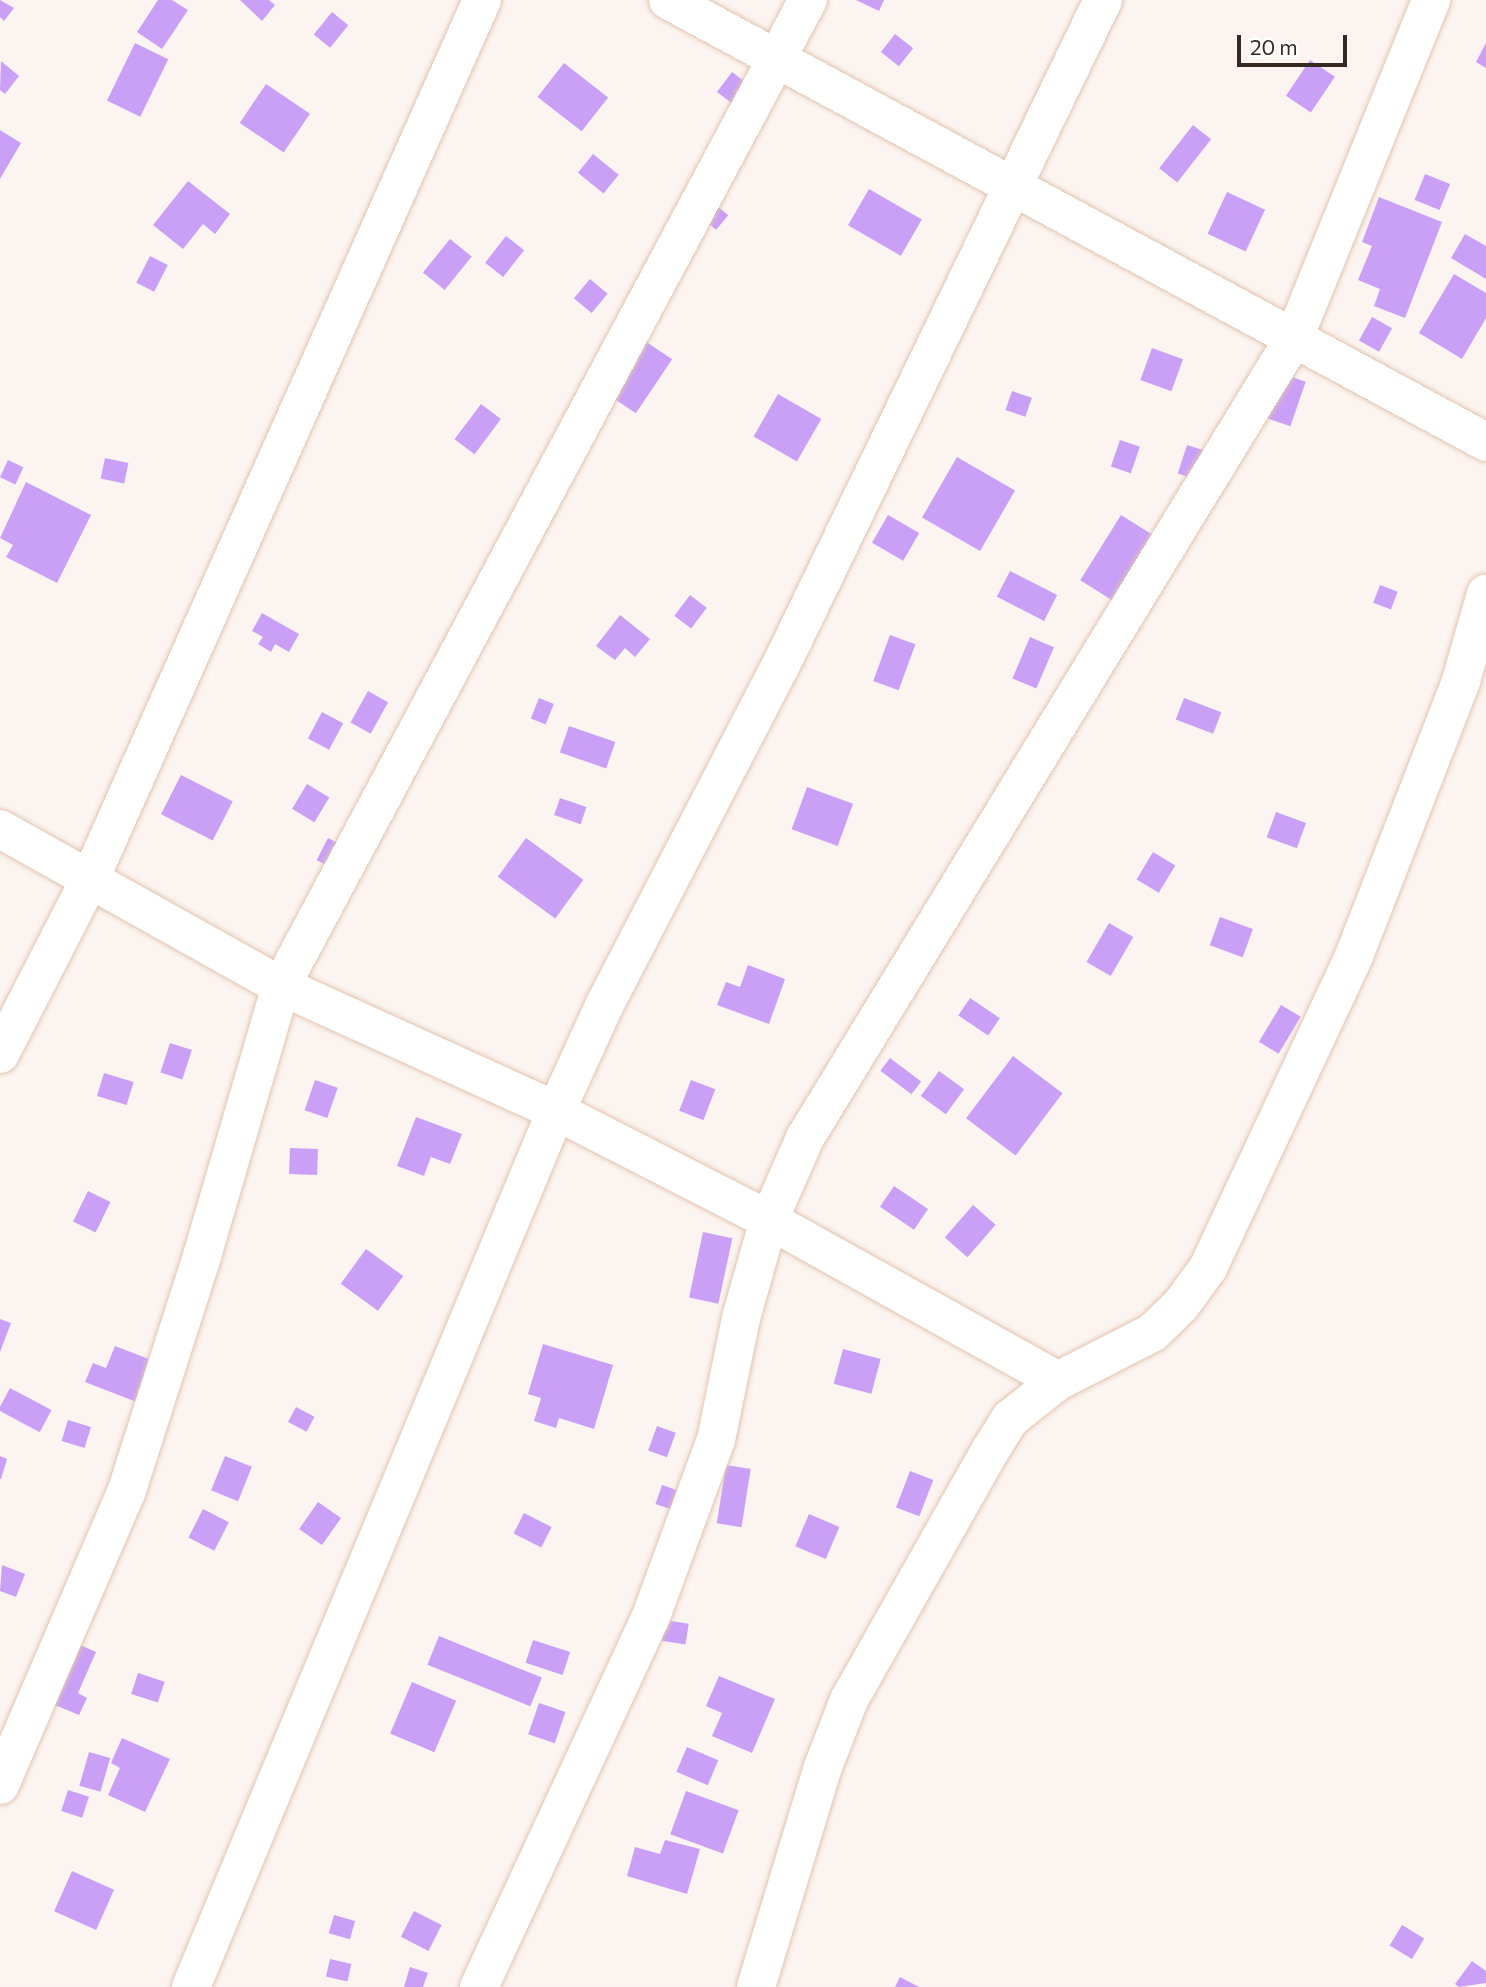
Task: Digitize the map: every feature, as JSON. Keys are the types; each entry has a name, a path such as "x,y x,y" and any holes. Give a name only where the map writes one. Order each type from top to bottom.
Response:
{"street":[{"path":"0,1054 90,879 482,0"},
{"path":"668,0 1486,442"},
{"path":"0,1785 126,1493 281,986 808,0"},
{"path":"191,1987 556,1111 604,1006 781,665 1011,185 1103,0"},
{"path":"479,1987 650,1619 716,1440 741,1318 769,1220 805,1138 849,1060 1294,338 1431,0"},
{"path":"756,1987 823,1767 849,1700 1011,1418 1058,1381 1152,1333 1181,1305 1208,1268 1359,944 1461,681 1486,594"},
{"path":"0,829 281,986 556,1111 769,1220 1058,1381"}],"building":[{"path":"0,0 14,8 4,21 0,17"},
{"path":"158,0 172,0 188,10 162,49 137,32"},
{"path":"240,0 269,0 275,5 262,21"},
{"path":"856,0 884,0 879,11"},
{"path":"332,12 348,25 330,48 314,35"},
{"path":"895,34 913,48 899,66 881,52"},
{"path":"135,43 168,59 140,117 107,101"},
{"path":"1486,43 1486,68 1476,62"},
{"path":"1310,60 1335,77 1311,112 1286,96"},
{"path":"1,61 19,76 5,94 0,90"},
{"path":"564,63 608,97 582,131 538,97"},
{"path":"732,72 748,84 733,104 717,92"},
{"path":"266,84 310,114 284,153 240,123"},
{"path":"1193,125 1211,139 1177,183 1159,168"},
{"path":"0,130 21,143 0,179"},
{"path":"593,154 619,175 604,193 578,173"},
{"path":"1425,174 1450,184 1440,210 1415,200"},
{"path":"188,181 230,214 215,234 203,224 183,249 153,225"},
{"path":"869,189 922,220 901,256 848,225"},
{"path":"1227,192 1265,210 1246,251 1208,234"},
{"path":"1379,197 1442,222 1405,318 1374,306 1380,289 1358,280 1372,246 1362,242"},
{"path":"716,205 728,215 716,230 704,220"},
{"path":"1465,234 1486,246 1486,279 1451,258"},
{"path":"506,236 524,250 503,277 485,263"},
{"path":"450,239 472,257 445,290 423,272"},
{"path":"150,256 168,265 154,292 136,283"},
{"path":"1454,274 1486,293 1486,318 1462,359 1419,333"},
{"path":"590,279 608,294 592,313 574,298"},
{"path":"1372,317 1392,328 1379,352 1359,341"},
{"path":"639,337 672,359 636,413 603,391"},
{"path":"1152,348 1183,359 1171,391 1140,380"},
{"path":"1283,374 1306,382 1290,426 1268,418"},
{"path":"1012,391 1032,398 1025,417 1005,410"},
{"path":"778,394 821,419 797,461 754,436"},
{"path":"481,404 501,419 474,454 455,439"},
{"path":"1120,440 1140,447 1131,473 1111,466"},
{"path":"1187,445 1205,451 1196,479 1178,474"},
{"path":"957,457 1015,490 980,551 922,518"},
{"path":"105,458 128,463 124,484 101,479"},
{"path":"8,460 23,467 15,484 0,477"},
{"path":"26,482 91,515 57,583 6,557 13,545 0,538"},
{"path":"888,515 919,533 903,561 872,543"},
{"path":"1121,515 1155,536 1114,601 1080,580"},
{"path":"1010,571 1057,595 1044,621 997,597"},
{"path":"1380,585 1398,592 1391,610 1373,603"},
{"path":"690,595 707,608 691,628 674,616"},
{"path":"262,613 299,634 289,652 275,644 271,652 258,644 263,637 252,631"},
{"path":"620,615 650,639 635,657 625,648 615,660 596,646"},
{"path":"890,635 915,644 899,690 873,681"},
{"path":"1030,637 1054,647 1036,689 1012,678"},
{"path":"368,691 388,702 371,734 351,722"},
{"path":"539,698 554,704 546,724 531,718"},
{"path":"1184,698 1221,712 1213,734 1176,719"},
{"path":"322,712 343,723 329,750 308,738"},
{"path":"569,726 615,742 606,768 560,752"},
{"path":"181,775 233,801 213,841 161,814"},
{"path":"307,784 329,797 314,822 292,809"},
{"path":"807,787 853,804 838,846 792,829"},
{"path":"560,798 586,807 581,824 554,815"},
{"path":"1276,812 1306,823 1297,848 1267,837"},
{"path":"328,838 344,846 333,868 317,860"},
{"path":"526,838 583,880 555,919 498,877"},
{"path":"1153,852 1175,865 1159,893 1137,879"},
{"path":"1220,917 1253,929 1243,957 1210,945"},
{"path":"1109,923 1133,937 1111,976 1086,962"},
{"path":"748,965 785,979 769,1024 717,1005 726,982 740,987"},
{"path":"970,998 1000,1018 988,1036 958,1015"},
{"path":"1281,1005 1301,1017 1279,1054 1259,1042"},
{"path":"170,1043 192,1050 182,1080 160,1072"},
{"path":"1013,1056 1063,1093 1016,1156 966,1118"},
{"path":"890,1058 921,1081 912,1094 880,1071"},
{"path":"939,1071 964,1089 946,1114 921,1096"},
{"path":"104,1073 134,1082 127,1105 97,1096"},
{"path":"315,1080 338,1088 327,1118 305,1110"},
{"path":"691,1080 715,1089 703,1120 679,1111"},
{"path":"416,1117 462,1134 450,1164 431,1157 424,1176 397,1166"},
{"path":"290,1148 318,1149 317,1175 289,1174"},
{"path":"894,1186 928,1209 914,1230 880,1207"},
{"path":"88,1191 110,1202 96,1233 73,1222"},
{"path":"973,1205 996,1225 967,1257 945,1237"},
{"path":"703,1232 732,1238 718,1304 689,1298"},
{"path":"366,1249 403,1276 378,1311 341,1284"},
{"path":"0,1319 11,1323 0,1352"},
{"path":"543,1344 613,1365 594,1429 559,1418 556,1428 534,1421 541,1398 528,1394"},
{"path":"115,1346 154,1361 139,1403 85,1382 93,1363 106,1368"},
{"path":"843,1349 881,1359 871,1394 834,1384"},
{"path":"10,1388 51,1410 40,1432 0,1411"},
{"path":"296,1407 315,1417 307,1432 288,1422"},
{"path":"68,1420 91,1427 85,1448 62,1441"},
{"path":"657,1426 676,1433 667,1457 648,1450"},
{"path":"0,1456 7,1459 1,1479 0,1479"},
{"path":"225,1456 252,1467 238,1501 211,1490"},
{"path":"726,1465 751,1469 741,1527 717,1523"},
{"path":"910,1471 933,1480 919,1516 896,1507"},
{"path":"662,1485 682,1492 675,1511 655,1504"},
{"path":"318,1502 341,1518 322,1545 299,1529"},
{"path":"203,1509 229,1522 214,1551 188,1538"},
{"path":"524,1513 552,1527 541,1548 514,1533"},
{"path":"809,1514 839,1527 826,1559 795,1546"},
{"path":"2,1565 25,1574 16,1597 0,1591"},
{"path":"665,1620 689,1624 685,1644 662,1641"},
{"path":"439,1636 542,1678 530,1706 427,1665"},
{"path":"533,1640 570,1652 563,1675 526,1663"},
{"path":"71,1641 96,1652 78,1693 87,1698 79,1715 45,1701"},
{"path":"138,1673 165,1682 158,1703 131,1694"},
{"path":"719,1676 775,1699 752,1753 712,1736 722,1713 706,1706"},
{"path":"412,1682 456,1701 434,1752 390,1734"},
{"path":"539,1703 565,1712 555,1743 528,1734"},
{"path":"122,1738 170,1759 145,1812 108,1795 120,1768 111,1763"},
{"path":"687,1747 718,1760 708,1785 676,1772"},
{"path":"89,1752 110,1758 101,1792 79,1786"},
{"path":"68,1790 89,1797 82,1818 61,1811"},
{"path":"686,1791 739,1810 723,1853 670,1834"},
{"path":"665,1840 700,1849 687,1894 627,1876 635,1847 660,1854"},
{"path":"72,1871 114,1890 96,1930 54,1911"},
{"path":"414,1911 442,1925 428,1951 401,1937"},
{"path":"334,1915 355,1921 350,1939 329,1933"},
{"path":"1402,1925 1424,1938 1412,1959 1390,1946"},
{"path":"330,1959 351,1964 347,1981 326,1977"},
{"path":"1472,1961 1486,1971 1486,1983 1459,1987 1455,1984"},
{"path":"410,1967 428,1973 423,1987 404,1987"},
{"path":"900,1977 919,1987 895,1987"}]}
